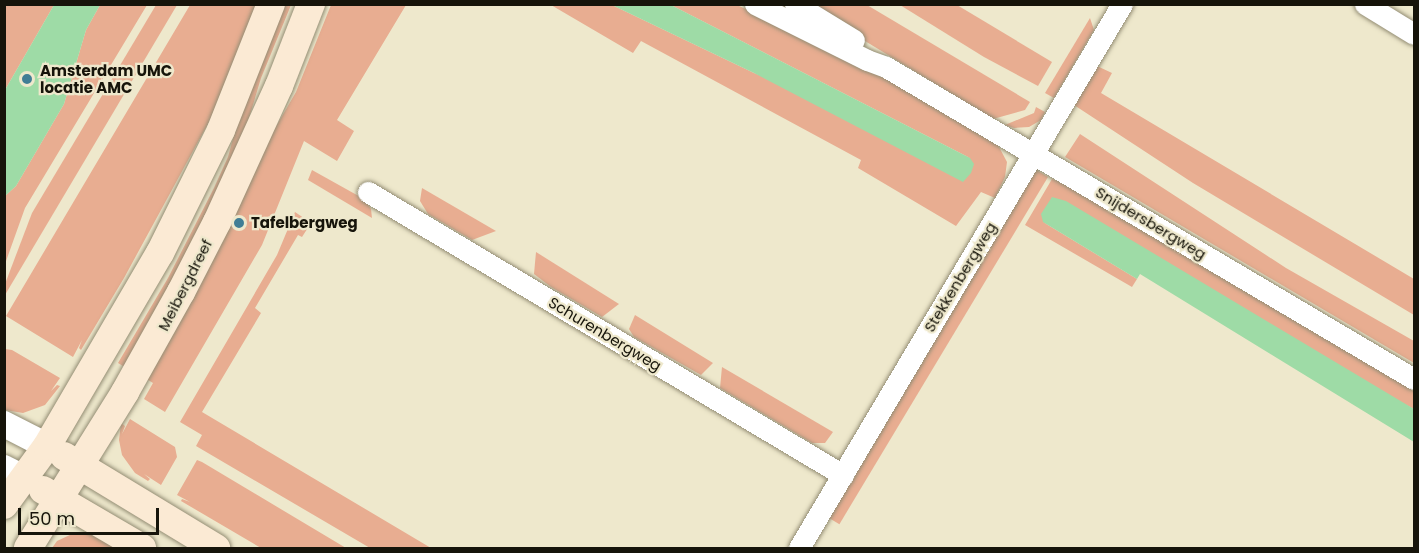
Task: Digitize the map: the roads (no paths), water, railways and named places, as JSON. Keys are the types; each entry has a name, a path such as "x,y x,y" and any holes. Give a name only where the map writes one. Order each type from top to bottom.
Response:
{"main road":[{"path":"4,505 15,474 47,446 130,306 187,202 221,130 271,4"},
{"name":"Meibergdreef","path":"28,549 81,466 154,343 217,222 279,86 311,4"},
{"path":"47,446 216,549"},
{"path":"15,474 142,549"}],"street":[{"name":"Snijdersbergweg","path":"755,4 867,60 886,67 1414,379"},
{"name":"Snijdersbergweg","path":"795,4 872,51 886,67"},
{"name":"Stekkenbergweg","path":"799,549 1122,4"},
{"path":"1365,4 1414,34"},
{"name":"Schurenbergweg","path":"368,192 843,475"},
{"path":"4,424 47,446"}],"place":[{"name":"Amsterdam UMC locatie AMC","path":"27,79"},
{"name":"Tafelbergweg","path":"239,223"}]}
